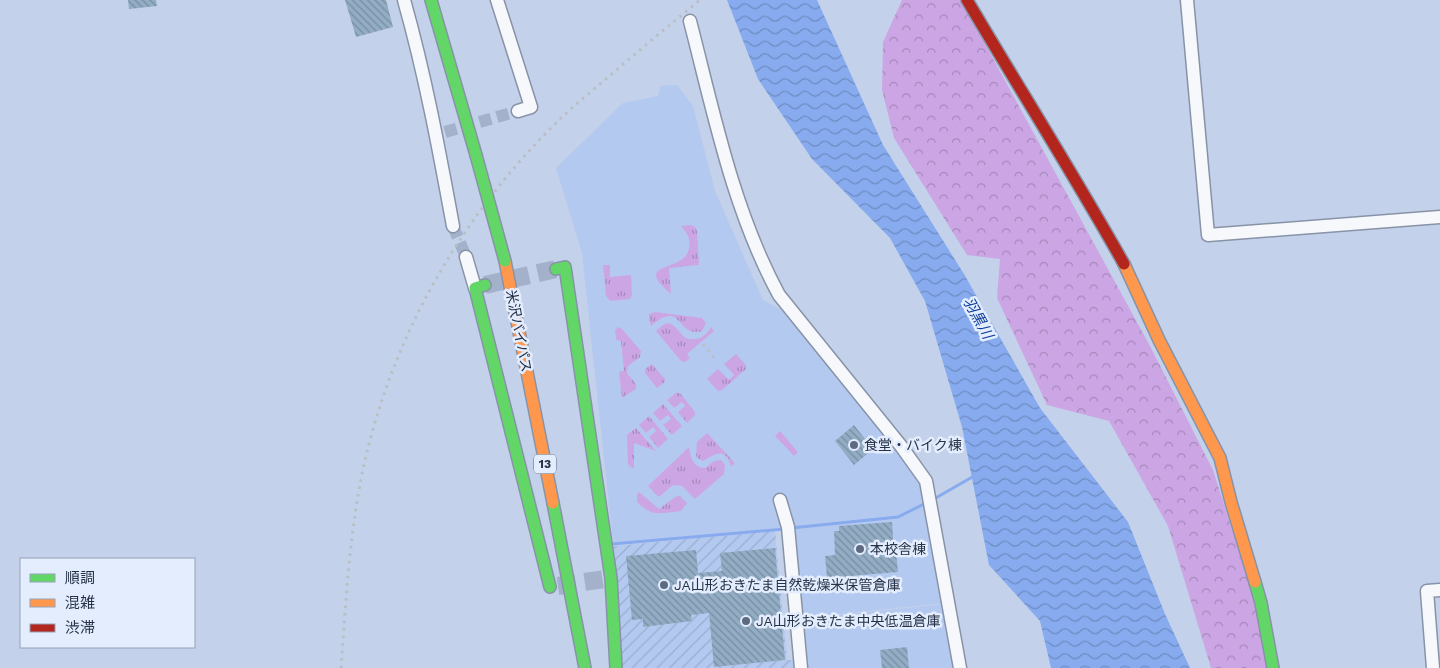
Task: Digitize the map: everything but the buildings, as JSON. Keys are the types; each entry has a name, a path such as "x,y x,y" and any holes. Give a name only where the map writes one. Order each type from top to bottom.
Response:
{"main road":[{"name":"米沢バイパス","path":"431,0 505,261 585,668"},
{"path":"967,0 1096,214 1130,275 1159,340 1220,458 1261,603 1273,668"},
{"path":"556,268 565,267 612,578 616,668"},
{"path":"480,287 550,587"}],"street":[{"path":"404,0 441,134 453,226"},
{"path":"498,0 530,107 518,111"},
{"path":"1187,0 1208,235 1440,217"},
{"path":"690,21 737,199 779,295 901,446 926,481 960,668"},
{"path":"466,258 480,287"},
{"path":"780,500 788,530 802,668"},
{"path":"1433,668 1427,591 1440,590"}],"shaded area":[{"path":"677,85 693,106 715,191 763,300 788,313 922,481 944,603 802,618 791,527 613,543 582,253 556,168 623,103 658,96 660,86"},
{"path":"775,531 787,660 798,660 799,668 619,668 614,546"},
{"path":"944,604 954,668 807,668 803,619"}],"green space":[{"path":"902,0 961,0 1150,346 1213,470 1255,601 1267,668 1211,668 1168,526 1109,421 1047,405 997,298 1000,259 967,255 894,138 882,90 883,42"},
{"path":"691,225 697,231 699,265 669,268 671,294 656,276 658,271 685,256 689,248 689,239 681,226"},
{"path":"603,265 610,265 610,277 631,275 632,295 630,299 610,301 606,296"},
{"path":"655,312 702,318 706,323 702,331 694,332 674,317 669,316 661,318 651,326 649,314"},
{"path":"668,323 675,327 683,336 690,339 703,337 711,327 714,331 687,354 690,358 685,362 681,361 656,331"},
{"path":"618,327 622,329 641,351 640,357 628,366 627,373 636,384 636,389 622,398 619,372 624,371 621,341 616,340 615,330"},
{"path":"736,354 746,365 746,369 722,390 718,391 707,379 718,369 729,380 734,375 724,364"},
{"path":"652,364 665,379 665,382 657,388 645,373 645,369"},
{"path":"676,393 680,393 695,412 695,415 687,423 678,412 685,406 682,402 674,408 667,400"},
{"path":"663,404 682,426 672,435 663,425 671,419 668,415 660,421 653,413"},
{"path":"649,416 668,439 658,448 649,437 656,431 653,427 646,433 639,425"},
{"path":"636,428 656,451 634,443 634,468 628,464 627,435"},
{"path":"780,431 798,452 794,456 775,436"},
{"path":"707,433 735,463 731,467 724,454 717,454 703,461 697,458 697,442"},
{"path":"689,447 693,461 697,466 705,468 714,461 721,460 725,465 724,474 695,499 682,486 673,485 659,497 648,486"},
{"path":"639,492 659,509 675,497 680,496 687,503 681,511 653,512 637,502 637,494"}],"water":[{"name":"羽黒川","path":"727,0 817,0 883,145 964,274 1040,408 1128,522 1165,614 1190,668 1051,668 1040,621 989,565 962,427 925,301 890,238 812,159 758,79"}],"waterway":[{"path":"934,499 974,476"},
{"path":"791,528 898,517 926,503"},
{"path":"612,544 785,529"}],"tunnel":[{"path":"445,132 518,111"},
{"path":"453,226 466,257"},
{"path":"485,285 556,269"},
{"path":"558,586 611,578"}],"railway":[{"path":"341,668 351,546 362,474 374,426 390,379 409,333 431,288 456,246 484,205 515,166 566,113 700,0"},
{"path":"703,344 716,360"}],"traffic: fast":[{"path":"431,0 476,155"},
{"path":"476,155 505,261"},
{"path":"556,269 565,267 611,578 616,668"},
{"path":"485,285 475,288 550,587"},
{"path":"553,503 585,668"},
{"path":"1255,582 1261,603 1273,668"}],"traffic: slow":[{"path":"505,261 553,503"},
{"path":"1124,264 1159,340 1220,458 1255,582"}],"traffic: jam":[{"path":"967,0 1124,264"}],"place":[{"name":"食堂・バイク棟","path":"854,445"},
{"name":"本校舎棟","path":"860,549"},
{"name":"JA山形おきたま自然乾燥米保管倉庫","path":"664,585"},
{"name":"JA山形おきたま中央低温倉庫","path":"746,621"}]}
